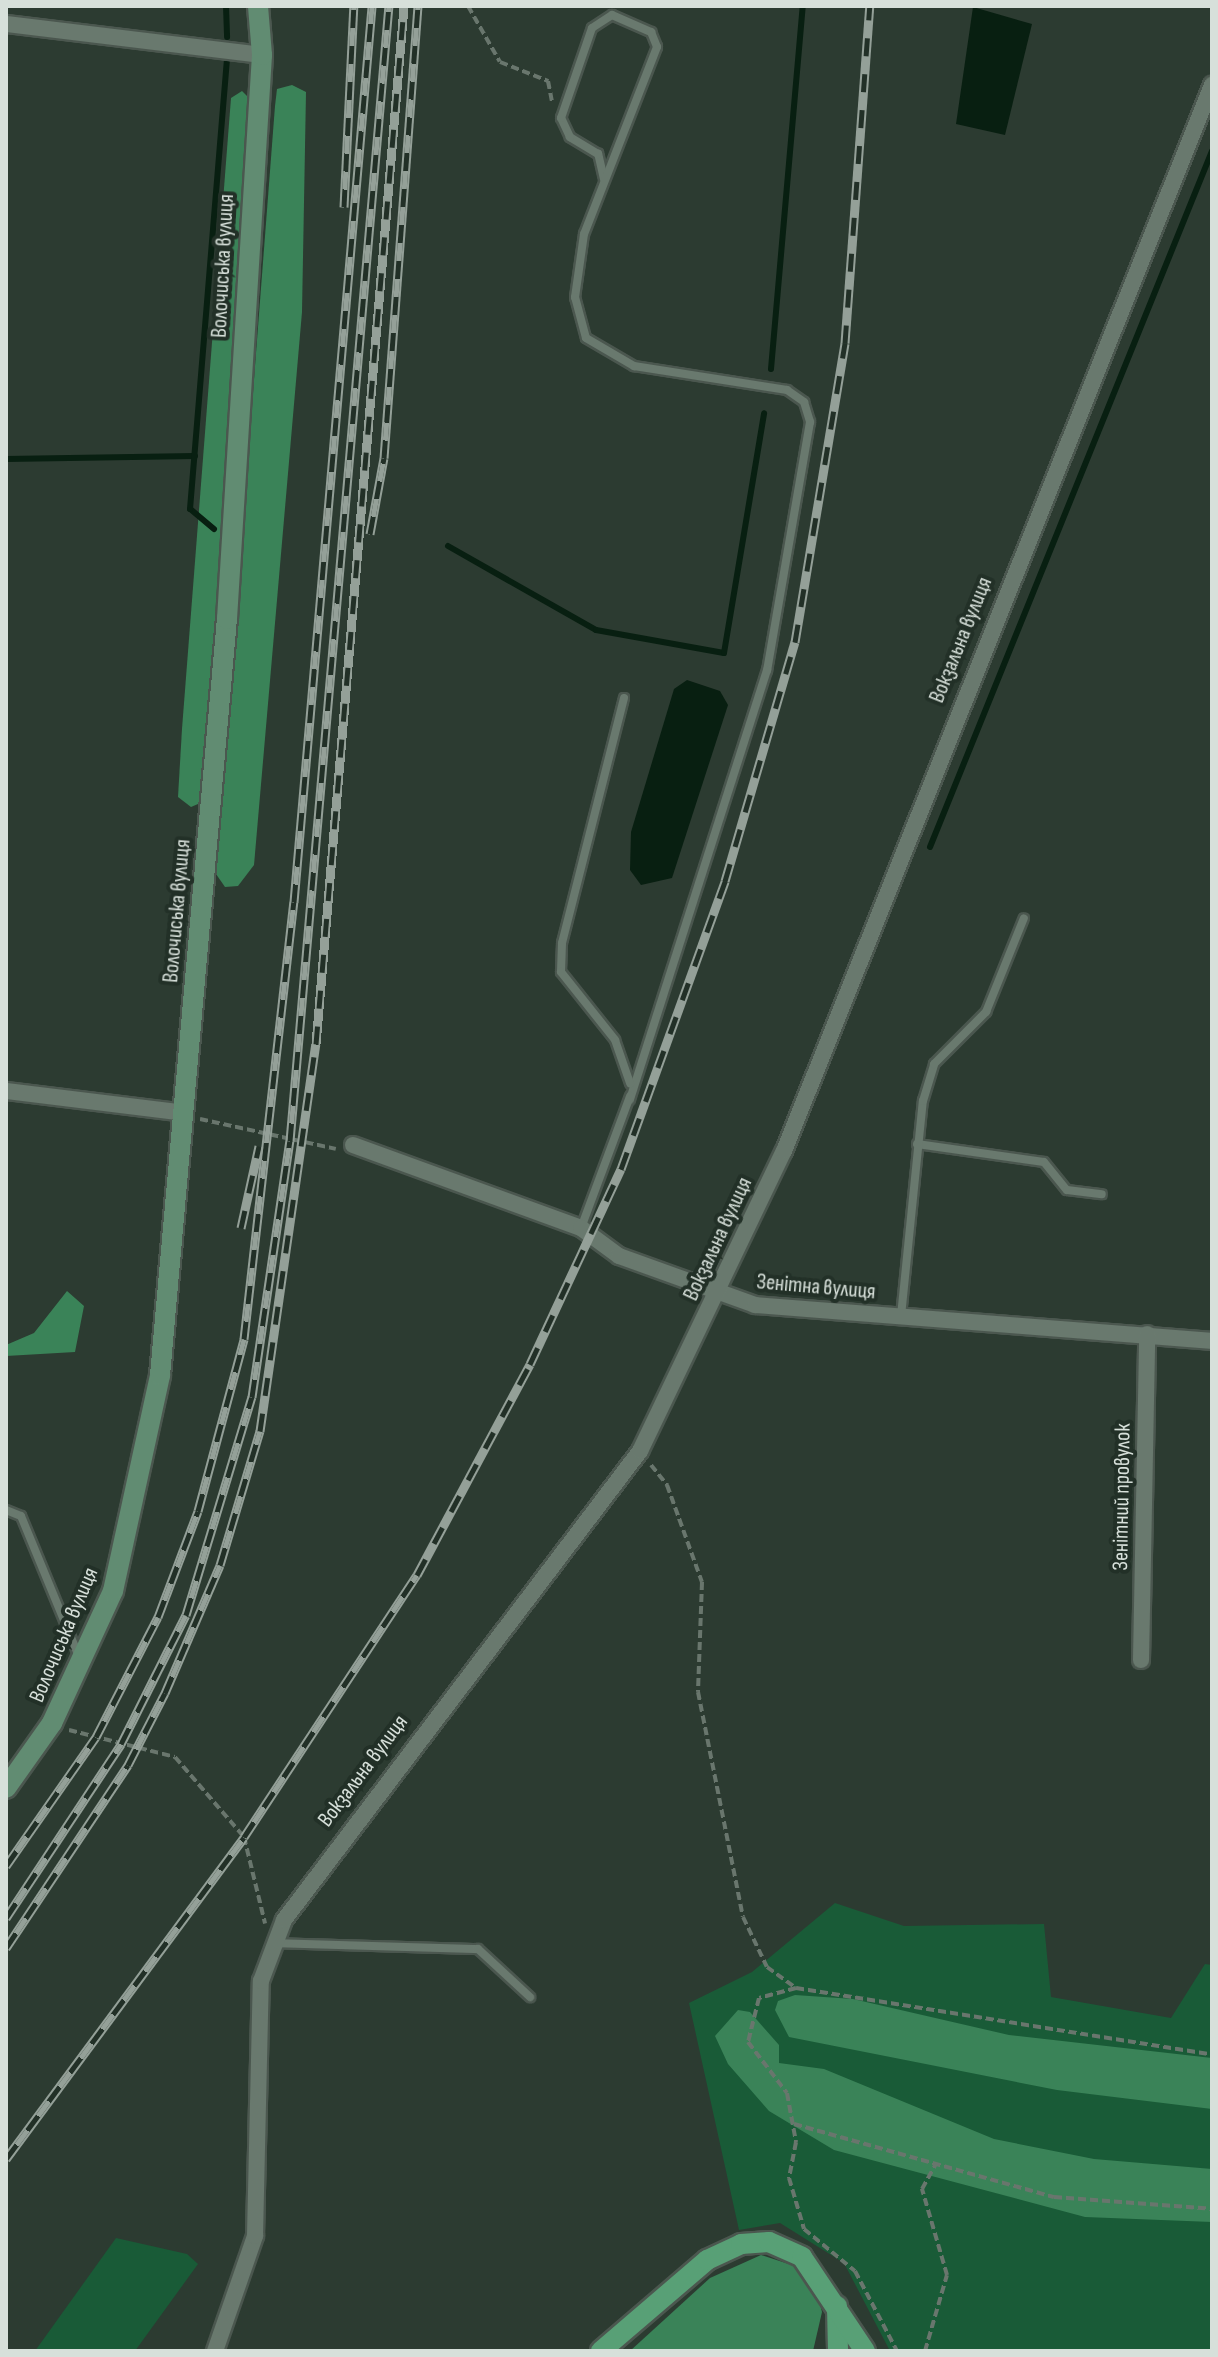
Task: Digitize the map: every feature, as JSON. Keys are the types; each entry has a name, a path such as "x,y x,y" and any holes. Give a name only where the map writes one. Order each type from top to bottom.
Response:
{"main road":[{"name":"Волочиська вулиця","path":"6,1788 52,1723 81,1661 133,1522 160,1375 227,619 262,55 258,6"},
{"path":"601,2351 707,2260 741,2244 769,2242 802,2257 837,2302 865,2351"},
{"path":"837,2302 838,2351"}],"street":[{"path":"6,24 262,55"},
{"name":"Вокзальна вулиця","path":"215,2351 255,2236 257,2037 274,1943 318,1866 640,1451 784,1151 1212,85"},
{"path":"6,1091 184,1113"},
{"name":"Зенітна вулиця","path":"353,1145 581,1228 619,1256 755,1305 1212,1341"},
{"name":"Зенітний провулок","path":"1141,1660 1147,1334"}],"lane":[{"path":"581,1228 630,1100 767,670 810,422 804,402 787,390 634,366 586,338 575,297 584,234 657,39 612,15 599,18 562,113 570,137 598,154 604,179"},
{"path":"624,698 562,943 561,972 615,1040 630,1075 630,1100"},
{"path":"901,1316 917,1144 934,1064 986,1012 1024,918"},
{"path":"917,1144 1044,1162 1067,1190 1102,1194"},
{"path":"6,1510 21,1516 81,1661"},
{"path":"274,1943 478,1949 530,1997"}],"path":[{"path":"468,6 500,62 548,81 545,95 562,113"},
{"path":"184,1113 269,1138 344,1150 353,1145"},
{"path":"640,1451 667,1485 702,1582 698,1692 743,1917 767,1967 796,1988"},
{"path":"52,1723 175,1757 244,1837 274,1943"},
{"path":"897,2351 855,2271 804,2229 789,2178 793,2124 787,2093 748,2042 759,1998 796,1988 1212,2055"},
{"path":"793,2124 1054,2197 1212,2209"},
{"path":"925,2351 947,2275 922,2189 936,2164"}],"green space":[{"path":"292,85 306,92 302,312 254,865 238,886 225,887 216,874 275,106 277,89"},
{"path":"242,91 248,97 205,801 191,807 178,797 182,729 231,98"},
{"path":"67,1291 84,1306 75,1352 6,1356 6,1345 34,1333"},
{"path":"835,1903 904,1926 1044,1924 1051,1997 1171,2018 1205,1964 1212,1965 1212,2351 890,2351 844,2263 780,2223 739,2230 689,2003 752,1972"},
{"path":"795,1995 853,1999 1009,2035 1212,2058 1212,2109 1057,2090 789,2037 775,2010 778,2001"},
{"path":"738,2010 750,2012 779,2045 779,2063 824,2069 994,2139 1094,2159 1212,2169 1212,2222 1085,2217 834,2150 769,2111 728,2064 715,2036"},
{"path":"116,2238 187,2254 198,2264 135,2351 35,2351"},
{"path":"761,2255 801,2268 817,2292 822,2312 813,2351 630,2351 710,2278"}],"shaded area":[{"path":"973,7 1032,24 1005,135 956,124"},
{"path":"687,680 720,691 728,705 672,878 641,885 630,870 631,832 674,689"}],"waterway":[{"path":"226,6 227,37"},
{"path":"771,369 803,6"},
{"path":"214,529 190,509 227,60"},
{"path":"930,847 1212,151"},
{"path":"448,546 596,630 724,653 764,413"},
{"path":"6,459 195,456"}],"railway":[{"path":"344,207 354,6"},
{"path":"6,1866 96,1737 158,1617 198,1511 244,1339 294,902 372,6"},
{"path":"6,1918 121,1744 186,1615 252,1397 290,1141 389,6"},
{"path":"6,1948 128,1765 165,1693 220,1565 260,1431 316,1044 404,6"},
{"path":"370,534 384,458 418,6"},
{"path":"6,2159 244,1837 417,1575 530,1364 621,1169 725,881 795,642 845,343 870,6"},
{"path":"241,1228 259,1146"}]}
